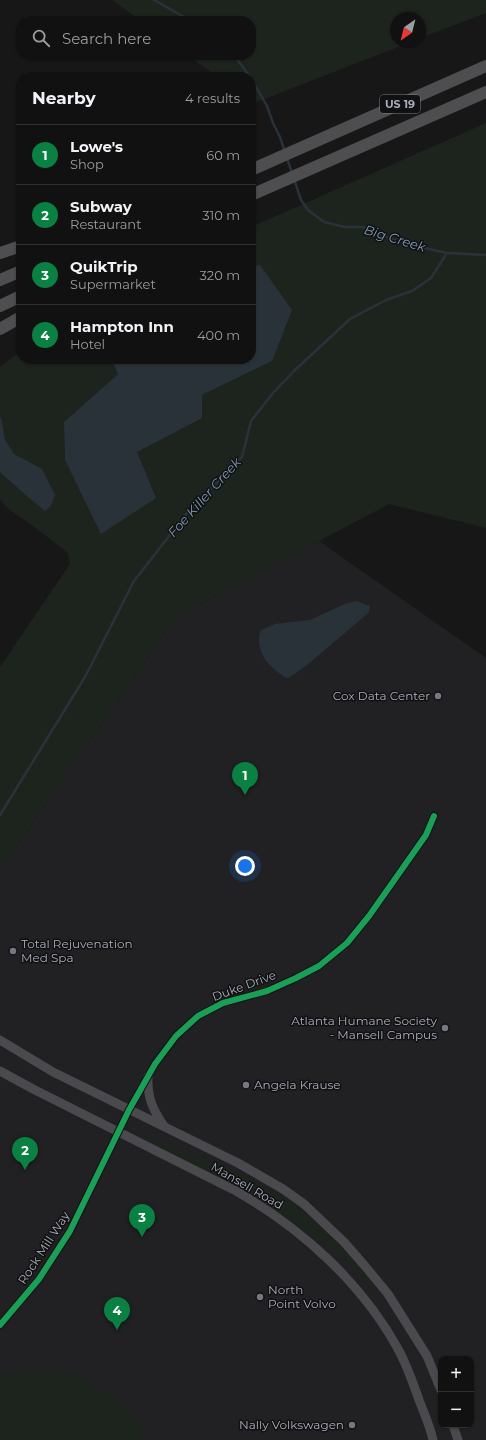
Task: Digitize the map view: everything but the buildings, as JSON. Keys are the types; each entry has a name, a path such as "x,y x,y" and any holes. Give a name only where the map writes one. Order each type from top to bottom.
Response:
{"highway":[{"name":"US 19","path":"256,168 486,66"},
{"name":"US 19","path":"256,193 486,92"},
{"path":"0,254 16,248"},
{"path":"0,280 16,273"},
{"path":"0,306 16,298"},
{"path":"0,329 16,320"}],"main road":[{"name":"Mansell Road","path":"0,1040 53,1072 238,1163 263,1177 304,1204 324,1222 366,1266 398,1308 427,1356 438,1383"},
{"name":"Mansell Road","path":"0,1071 117,1132 230,1188 260,1205 311,1244 372,1308 399,1350 412,1380 433,1440"},
{"path":"148,1076 148,1090 154,1112 165,1127"},
{"path":"454,1428 458,1440"}],"street":[{"name":"Duke Drive","path":"129,1110 154,1064 176,1036 198,1016 223,1003 267,991 296,978 319,966 348,943 369,916 426,835 434,816"},
{"name":"Rock Mill Way","path":"0,1325 39,1279 70,1231 129,1110"}],"shaded area":[{"path":"112,0 486,0 486,13 426,36 426,12 390,12 390,48 396,48 256,102 256,72 211,72 194,60 256,60 256,16 134,16"},
{"path":"486,123 486,528 389,504 176,617 0,870 0,667 70,564 68,553 6,507 0,499 0,367 16,355 16,364 113,364 118,374 64,422 65,460 102,534 136,452 201,418 202,395 272,361 260,265 256,265 256,225"},
{"path":"256,265 260,265 292,310 272,361 202,395 202,418 137,452 156,498 101,534 65,460 64,422 118,374 113,364 256,364"},
{"path":"1,417 5,440 14,454 42,469 55,495 50,507 45,511 0,472"},
{"path":"319,541 486,658 486,1440 148,1440 121,1402 0,1374 0,870 176,617"},
{"path":"356,601 370,606 367,614 307,665 290,677 286,678 264,658 259,643 261,630 275,624 310,620 345,604"},
{"path":"142,1135 252,1178 270,1188 287,1199 319,1224 362,1268 374,1284 372,1286 368,1283 349,1264 326,1245 247,1192 144,1141 142,1139"},
{"path":"62,1368 121,1402 148,1440 0,1440 0,1374"}],"waterway":[{"name":"Big Creek","path":"154,0 182,16"},
{"name":"Big Creek","path":"238,60 246,72"},
{"name":"Big Creek","path":"256,87 267,106 285,152"},
{"name":"Big Creek","path":"287,158 292,173"},
{"name":"Big Creek","path":"294,179 301,200 308,210 324,222 345,227 363,227 402,243 447,253 486,255"},
{"name":"Foe Killer Creek","path":"0,815 85,677 134,581 187,513 242,457 251,421 273,393 295,370 350,319 386,300 412,291 431,278 447,253"}],"cycle path":[{"path":"0,1325 39,1279 70,1231 129,1110 155,1064 176,1036 198,1016 223,1003 267,991 296,978 319,966 347,943 369,916 426,835 434,816"}],"place":[{"name":"Cox Data Center","path":"438,696"},
{"name":"Lowe's","path":"245,795"},
{"name":"Total Rejuvenation Med Spa","path":"13,951"},
{"name":"Atlanta Humane Society - Mansell Campus","path":"445,1028"},
{"name":"Angela Krause","path":"246,1085"},
{"name":"Subway","path":"25,1170"},
{"name":"QuikTrip","path":"142,1237"},
{"name":"North Point Volvo","path":"260,1297"},
{"name":"Hampton Inn","path":"117,1330"},
{"name":"Nally Volkswagen","path":"352,1425"}]}
